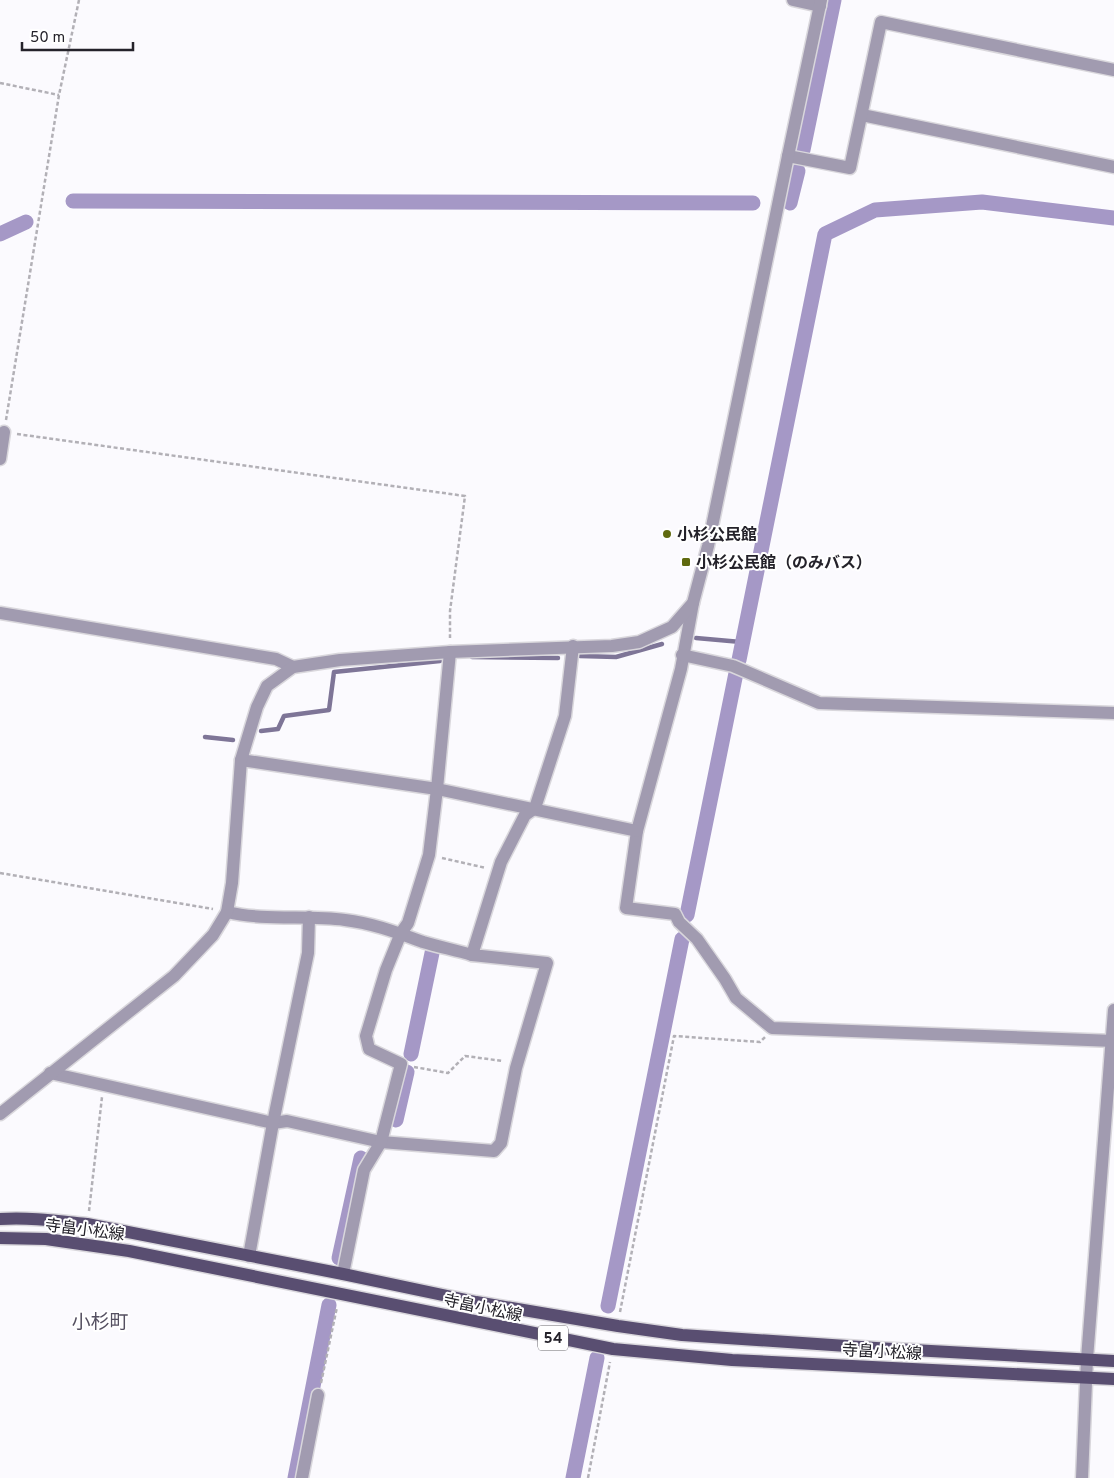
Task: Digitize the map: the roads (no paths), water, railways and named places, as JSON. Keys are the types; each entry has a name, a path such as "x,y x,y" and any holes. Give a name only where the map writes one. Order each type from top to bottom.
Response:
{"main road":[{"name":"寺畠小松線","path":"0,1219 48,1220 87,1224 476,1302 682,1335 1114,1361"},
{"name":"寺畠小松線","path":"0,1238 46,1239 129,1251 340,1292 506,1329 613,1349 732,1360 1114,1379"}],"street":[{"path":"793,0 821,3 708,546 682,654 681,669 637,831 626,908 675,914 679,922 697,939 736,998 772,1028 1113,1041"},
{"path":"788,156 850,168 881,22 1114,70"},
{"path":"862,115 1114,167"},
{"path":"0,459 4,432"},
{"path":"0,1114 174,976 213,935 226,912 232,883 241,760 256,707 267,686 293,667 340,660 450,652 612,646 639,642 672,627 693,603"},
{"path":"0,613 276,659 293,667"},
{"path":"472,955 500,862 525,815 535,808 565,716 573,646"},
{"path":"343,1274 364,1170 381,1142 401,1064 369,1049 366,1036 386,970 401,933 408,924 429,855 450,652"},
{"path":"682,654 733,666 819,703 1114,713"},
{"path":"241,760 437,789 535,808 637,831"},
{"path":"50,1073 273,1123 287,1121 381,1142 494,1151 501,1143 518,1063 547,963 472,955 424,942 401,933 348,920 309,917 243,916 226,912"},
{"path":"249,1256 273,1123 308,953 309,917"},
{"path":"1082,1478 1087,1359 1114,1010"},
{"path":"302,1478 318,1395"}],"waterway":[{"path":"803,150 834,0"},
{"path":"790,203 798,171"},
{"path":"73,201 753,203"},
{"path":"739,660 825,234 875,210 982,202 1114,218"},
{"path":"0,234 26,222"},
{"path":"696,638 741,642"},
{"path":"580,656 616,657 662,644"},
{"path":"472,657 558,658"},
{"path":"261,731 278,729 284,716 329,710 334,672 440,661"},
{"path":"687,915 736,673"},
{"path":"205,737 233,740"},
{"path":"608,1306 682,939"},
{"path":"411,1054 432,953"},
{"path":"396,1120 407,1072"},
{"path":"339,1258 361,1158"},
{"path":"295,1478 329,1305"},
{"path":"573,1478 597,1358"}],"place":[{"name":"小杉公民館","path":"667,534"},
{"name":"小杉公民館（のみバス）","path":"686,562"}],"district":[{"name":"小杉町","path":"100,1321"}]}
